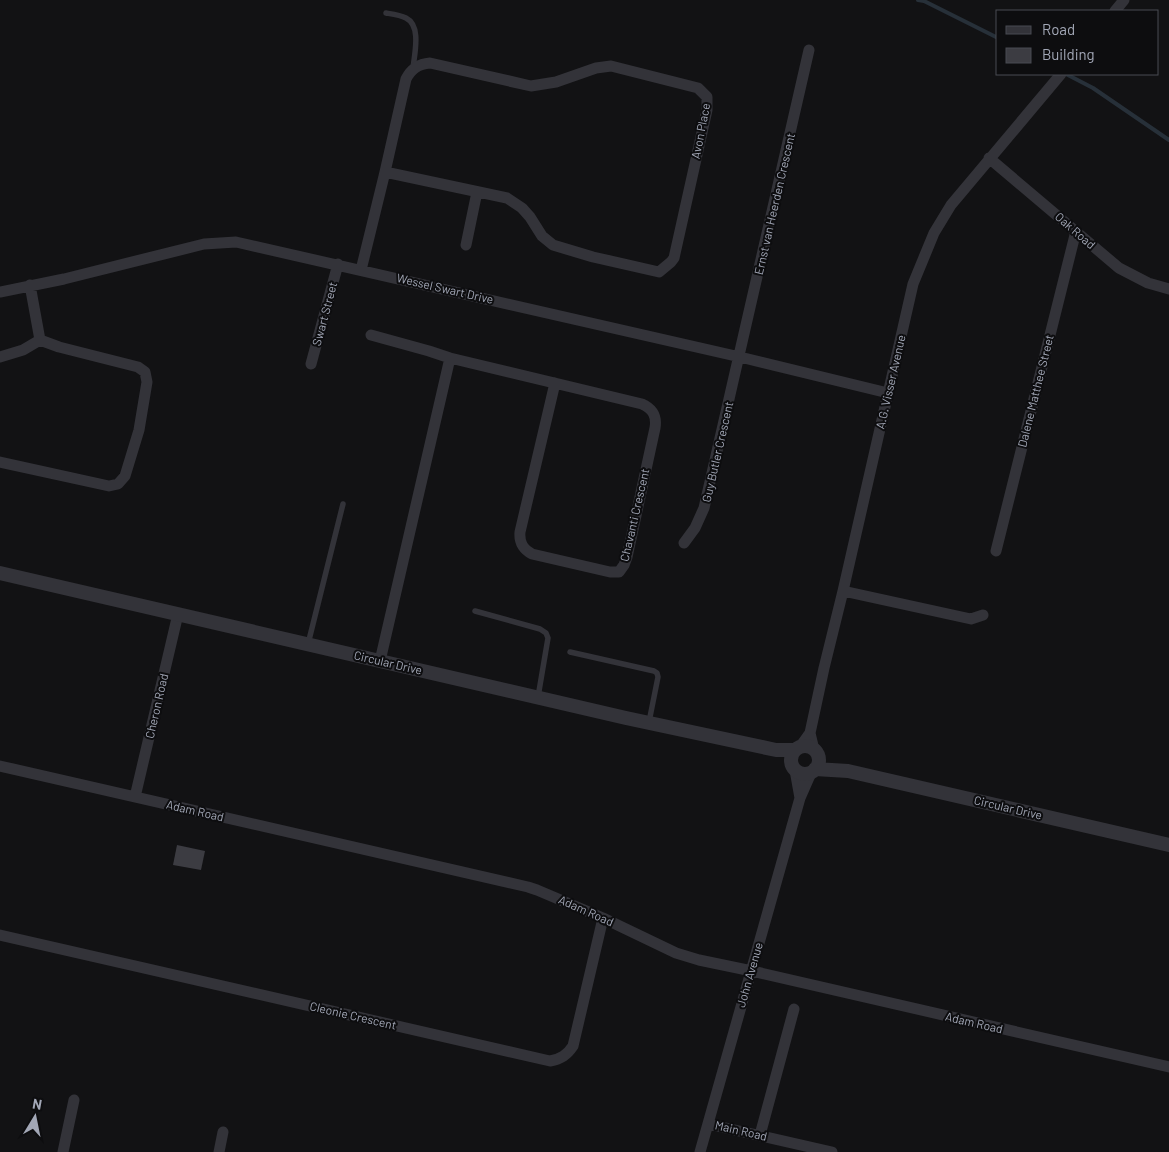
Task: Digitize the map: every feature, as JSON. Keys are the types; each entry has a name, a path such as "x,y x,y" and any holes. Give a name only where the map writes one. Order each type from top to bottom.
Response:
{"street":[{"path":"1116,10 1124,0"},
{"name":"Ernst van Heerden Crescent","path":"740,357 809,50"},
{"name":"Avon Place","path":"386,172 507,198 517,204 530,217 542,236 558,247 659,272 674,258 707,110 707,97 698,88 611,66 596,68 556,82 531,86 430,63 420,64 413,68"},
{"path":"360,270 386,172 406,79 413,68"},
{"name":"A.G. Visser Avenue","path":"797,748 810,733 913,284 922,258 951,205 1059,76"},
{"name":"Oak Road","path":"989,158 1119,268 1148,283 1169,289"},
{"path":"466,245 477,192"},
{"name":"Dalene Matthee Street","path":"996,551 1076,231"},
{"name":"Wessel Swart Drive","path":"0,292 64,279 204,244 225,242 250,244 888,393"},
{"name":"Swart Street","path":"312,364 338,264"},
{"path":"30,286 40,340"},
{"name":"Chavanti Crescent","path":"371,335 450,358 555,383 642,404 651,410 656,418 627,557 624,565 618,572 610,572 532,554 524,549 520,541 520,532 555,383"},
{"path":"0,357 23,350 40,340"},
{"path":"0,462 108,486 118,484 125,476 138,430 146,382 144,372 138,367 59,347 40,340"},
{"name":"Guy Butler Crescent","path":"684,543 695,528 704,508 740,357"},
{"path":"380,661 450,358"},
{"name":"Circular Drive","path":"0,573 649,723 776,750 797,748"},
{"path":"843,591 971,619 983,615"},
{"name":"Cheron Road","path":"136,797 178,614"},
{"name":"A.G. Visser Avenue","path":"810,733 816,752"},
{"path":"776,750 793,768 800,773 813,771 818,762 816,752 805,746 797,748 792,754 793,768"},
{"name":"Circular Drive","path":"816,752 848,771"},
{"name":"Adam Road","path":"0,766 528,887 603,918 684,956 1169,1067"},
{"name":"John Avenue","path":"793,768 800,798"},
{"name":"Circular Drive","path":"813,771 848,771 1169,845"},
{"name":"John Avenue","path":"700,1152 800,798 813,771"},
{"name":"Cleonie Crescent","path":"0,936 550,1060 562,1058 573,1046 603,918"},
{"path":"760,1135 794,1009"},
{"path":"63,1152 74,1100"},
{"name":"Main Road","path":"708,1124 832,1152"},
{"path":"219,1152 223,1132"}],"lane":[{"path":"386,12 408,19 414,27 413,68"},
{"path":"308,644 343,504"},
{"path":"475,612 540,629 546,633 548,638 538,697"},
{"path":"570,652 657,673 658,677 649,723"}],"building":[{"path":"177,845 205,851 201,870 173,865"}],"waterway":[{"path":"918,0 924,1 996,37"},
{"path":"1068,75 1093,88 1169,140"}]}
